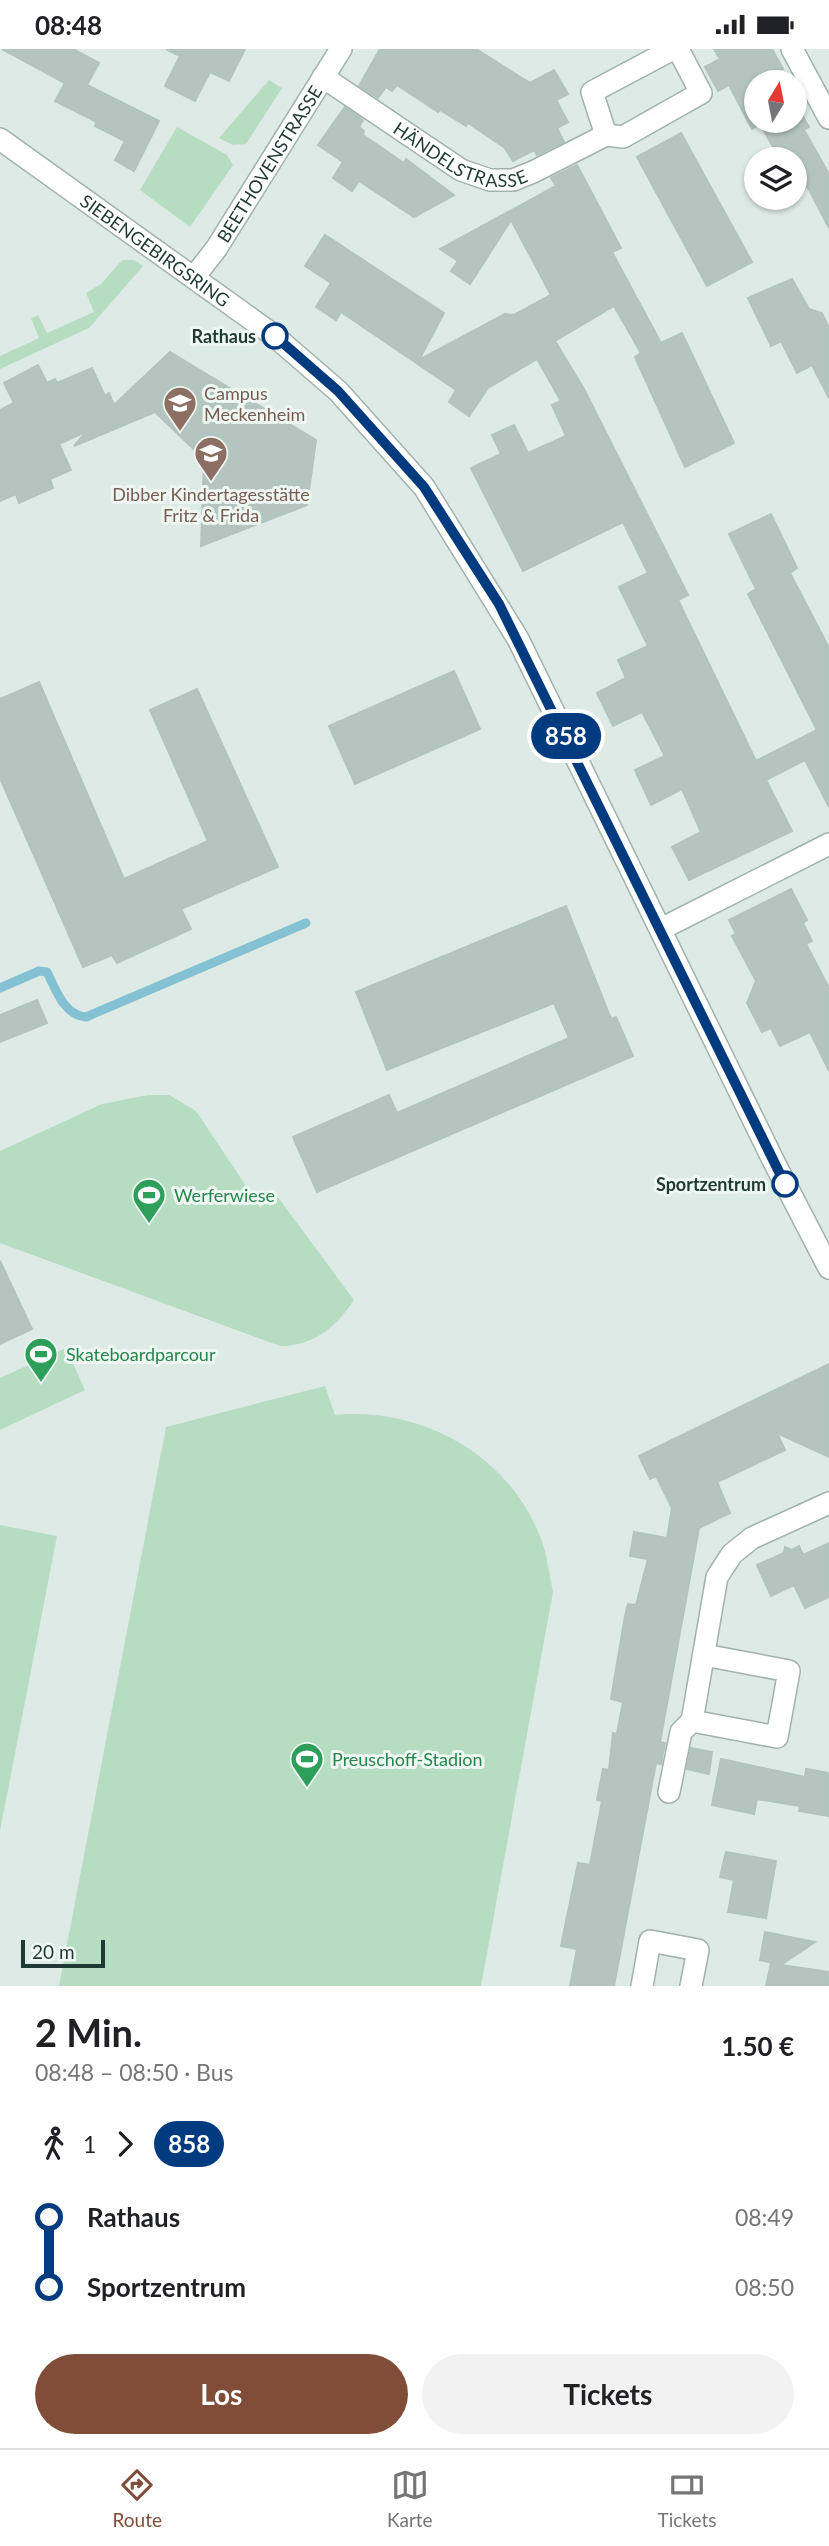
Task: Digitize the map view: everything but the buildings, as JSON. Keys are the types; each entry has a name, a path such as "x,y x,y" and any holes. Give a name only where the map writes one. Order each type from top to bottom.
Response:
{"street":[{"name":"BEETHOVENSTRASSE","path":"194,277 216,249 341,49"},
{"name":"HÄNDELSTRASSE","path":"323,77 461,170 490,180 513,180 606,135 623,137 701,93 676,49 592,92 606,135"},
{"path":"792,49 829,118"},
{"name":"SIEBENGEBIRGSRING","path":"0,139 272,334 338,391 424,487 518,639 774,1162 829,1268"},
{"path":"661,929 829,844"},
{"path":"669,1792 681,1732 692,1721 717,1577 732,1554 752,1538 829,1503"},
{"path":"692,1721 777,1737 789,1671 704,1655"},
{"path":"642,1986 650,1941 698,1950 691,1986"}],"green space":[{"path":"269,80 282,88 246,144 233,145 219,138"},
{"path":"177,127 227,155 233,165 190,227 140,190"},
{"path":"122,260 134,260 143,266 89,328 0,369 0,356 39,338 31,318 38,315 47,333 94,312 86,293 101,284"},
{"name":"Werferwiese","path":"148,1095 169,1095 196,1111 260,1207 277,1196 354,1300 340,1319 323,1333 303,1343 280,1346 0,1243 0,1151 102,1104"},
{"name":"Skateboardparcour","path":"66,1348 85,1390 0,1430 0,1378"},
{"name":"Preuschoff-Stadion","path":"325,1386 335,1415 367,1414 398,1419 457,1441 482,1459 505,1480 524,1505 546,1555 553,1592 481,1986 59,1986 166,1427"},
{"path":"0,1525 57,1536 0,1831"}],"waterway":[{"path":"0,988 39,971 47,972 66,1007 86,1017 306,923"}],"bus line":[{"name":"858","path":"275,336 338,391 424,487 499,604 785,1184"}],"place":[{"name":"Rathaus","path":"275,336"},
{"name":"Campus Meckenheim","path":"180,433"},
{"name":"Dibber Kindertagesstätte Fritz & Frida","path":"211,483"},
{"name":"Sportzentrum","path":"785,1184"},
{"name":"Werferwiese","path":"149,1225"},
{"name":"Skateboardparcour","path":"41,1384"},
{"name":"Preuschoff-Stadion","path":"307,1789"}]}
